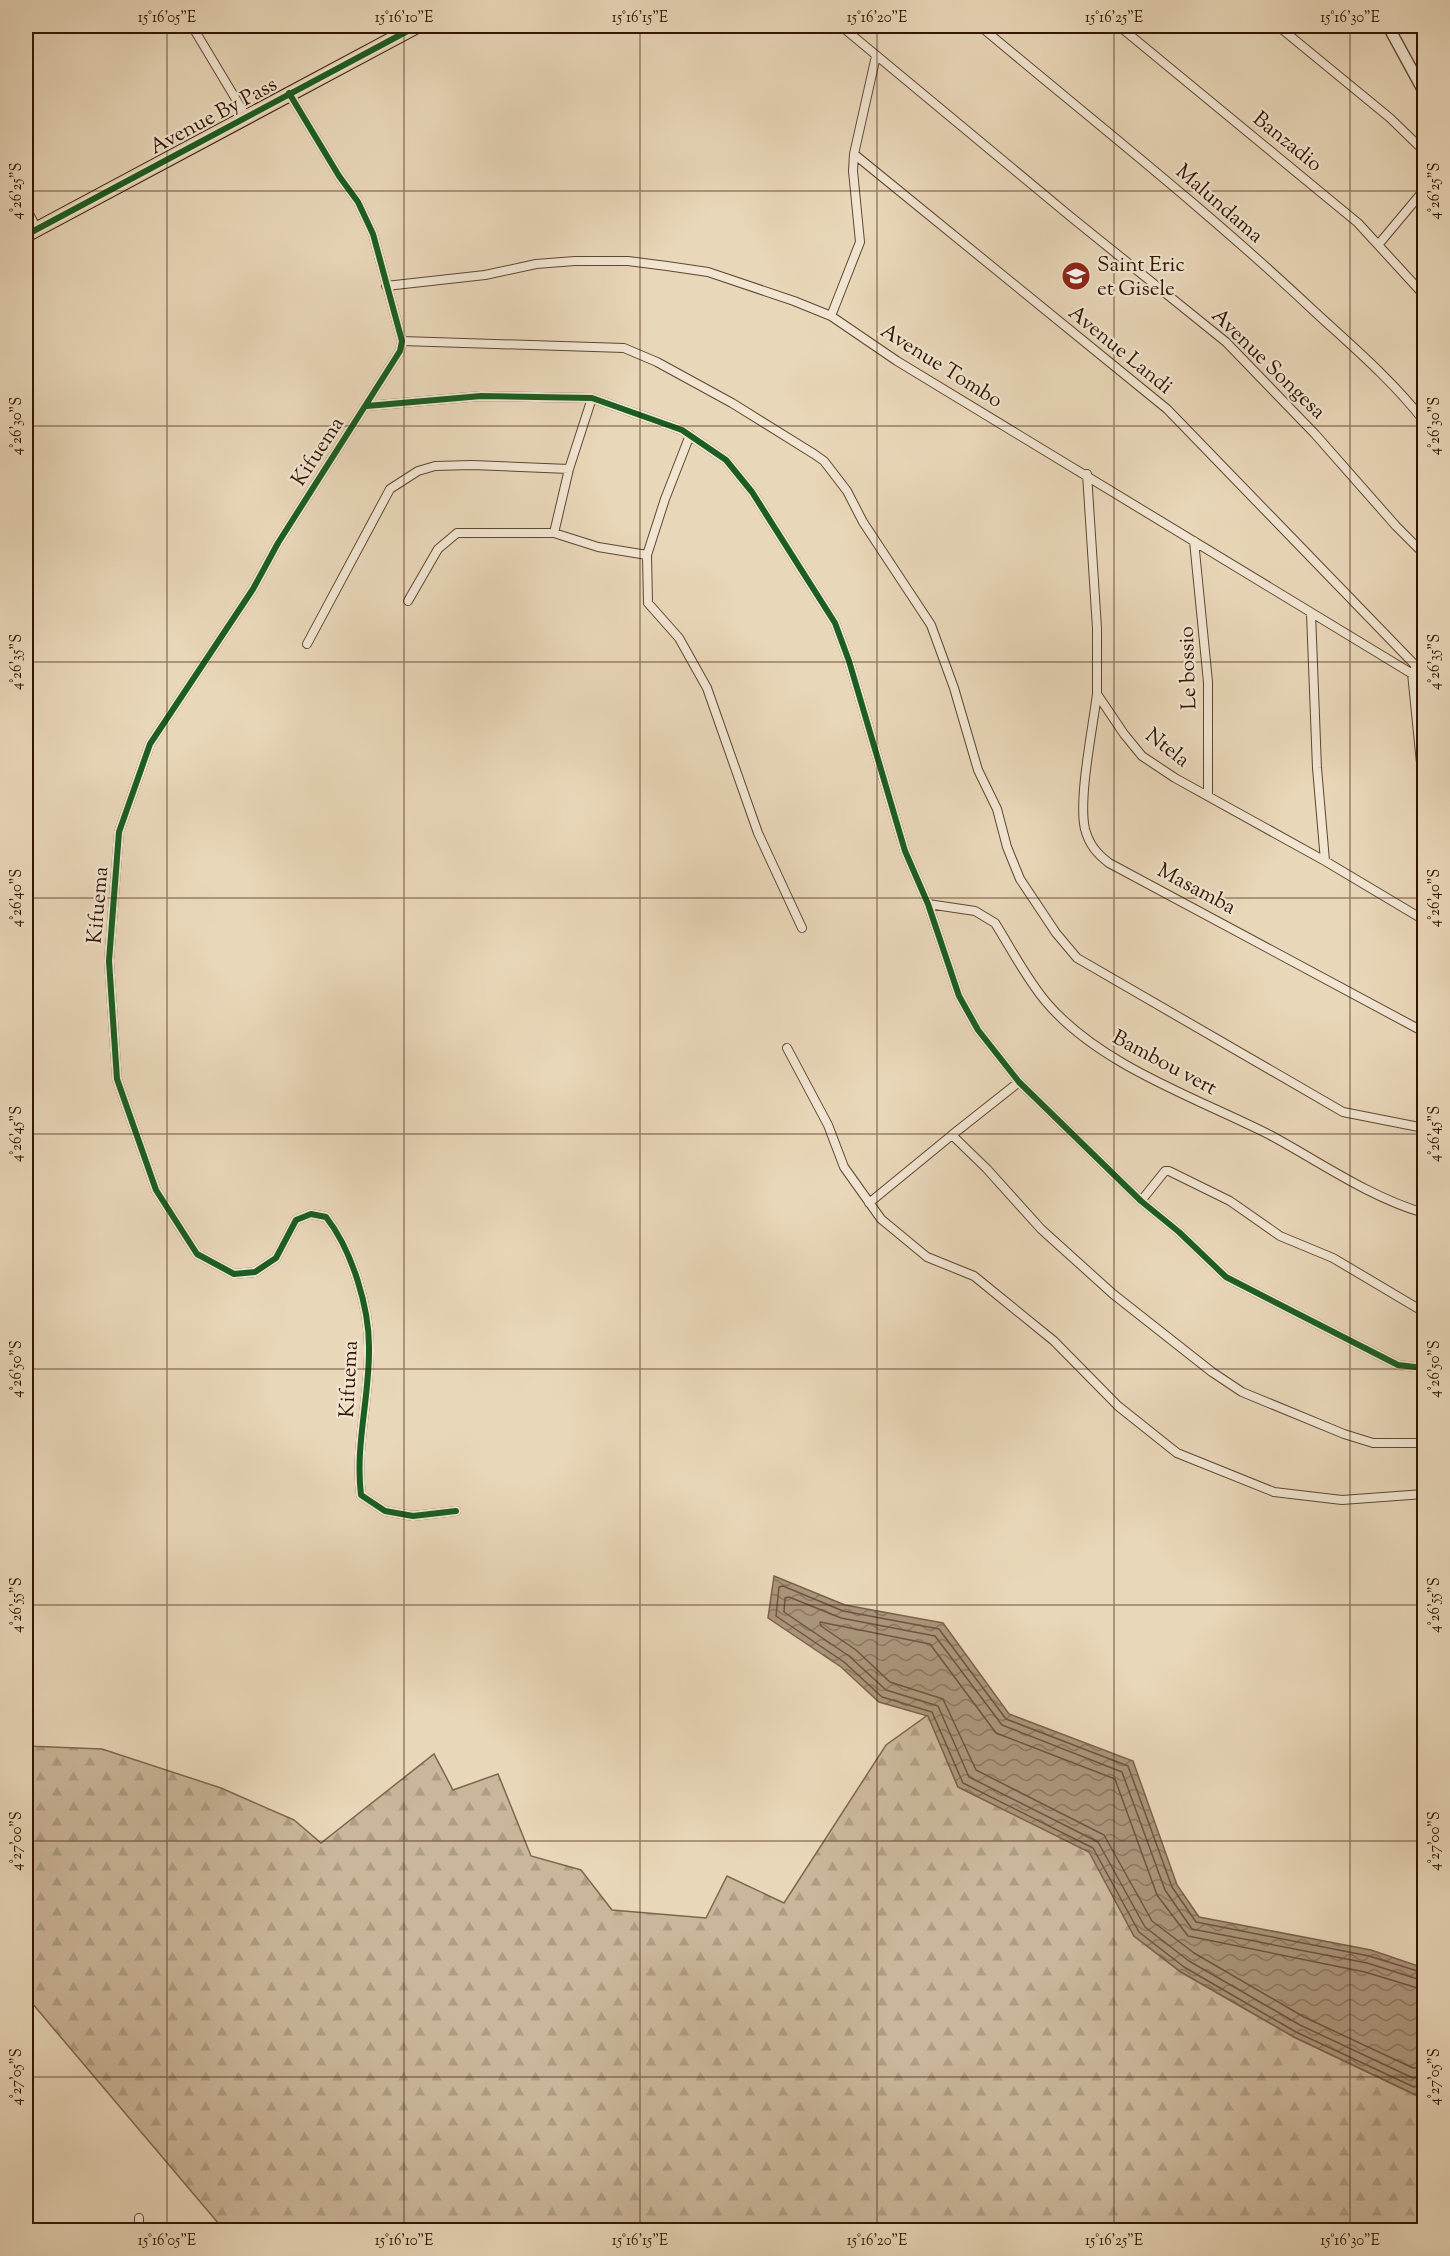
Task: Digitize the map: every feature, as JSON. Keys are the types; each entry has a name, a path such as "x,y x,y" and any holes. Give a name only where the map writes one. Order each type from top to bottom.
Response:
{"highway":[{"name":"Avenue By Pass","path":"31,232 417,26"}],"street":[{"path":"26,31 35,26"},
{"path":"192,26 246,116"},
{"name":"Avenue Songesa","path":"841,26 1226,342 1315,434 1395,526 1425,554"},
{"name":"Malundama","path":"980,26 1260,261 1370,360 1425,421"},
{"name":"Banzadio","path":"1119,26 1358,223 1425,295"},
{"path":"1278,26 1390,118 1425,151"},
{"path":"1388,26 1425,92"},
{"path":"831,316 860,242 853,171 854,154 876,56"},
{"path":"290,93 339,176 358,202 378,246 386,286 402,341 624,348 657,362 732,403 824,461 847,491 863,522 931,625 954,688 978,770 997,809 1007,847 1020,879 1056,933 1077,958 1343,1112 1425,1128"},
{"name":"Avenue Landi","path":"854,154 1167,410 1414,669"},
{"path":"1378,245 1425,190"},
{"path":"26,208 31,232"},
{"name":"Avenue Tombo","path":"386,286 485,275 536,264 628,261 708,272 794,301 831,316 897,361 1087,474 1311,614 1414,669 1425,681"},
{"name":"Kifuema","path":"402,341 400,351 367,406 278,543 253,589 150,744 119,832 109,961 117,1079 156,1190 197,1254 234,1274 255,1272 276,1258 296,1220 311,1214 326,1217 337,1231 359,1281 369,1350 358,1467 361,1495 385,1511 413,1516 456,1511"},
{"path":"367,406 481,396 592,398 647,416 690,435 726,460 752,492 835,623 905,851 928,904 963,1005 978,1030 1019,1082 1141,1201 1179,1232 1226,1277 1398,1365 1425,1368"},
{"path":"554,533 569,469 592,398"},
{"path":"690,435 665,499 647,555 648,603 679,638 706,688 758,833 802,928"},
{"path":"307,644 390,489 418,471 435,466 472,465 569,469"},
{"path":"1087,474 1096,628 1097,694"},
{"path":"408,601 438,549 457,533 554,533 598,547 647,555"},
{"name":"Le bossio","path":"1194,541 1208,682 1208,795"},
{"path":"1311,614 1317,768 1325,861"},
{"path":"1425,656 1414,669 1425,793"},
{"name":"Ntela","path":"1097,694 1142,756 1175,778 1325,861 1425,920"},
{"name":"Masamba","path":"1097,694 1083,806 1085,828 1097,854 1109,863 1425,1032"},
{"name":"Bambou vert","path":"928,904 975,911 986,915 995,923 1048,1005 1082,1035 1119,1062 1268,1135 1397,1205 1425,1212"},
{"path":"787,1048 828,1125 844,1167 881,1219 927,1257 974,1276 1054,1341 1119,1406 1178,1453 1274,1492 1341,1500 1425,1494"},
{"path":"869,1203 1019,1082"},
{"path":"952,1135 987,1169 1041,1229 1113,1294 1234,1387 1344,1434 1373,1443 1425,1443"},
{"path":"1141,1201 1165,1172 1169,1171 1230,1201 1280,1236 1333,1258 1425,1312"},
{"path":"139,2218 139,2230"}],"green space":[{"path":"928,1715 958,1787 1090,1852 1134,1936 1181,1972 1294,2037 1424,2099 1424,2230 224,2230 26,1996 26,1746 102,1749 221,1788 294,1820 321,1843 434,1754 453,1790 498,1774 531,1856 581,1870 612,1910 706,1918 727,1876 784,1903 886,1745"}],"water":[{"path":"774,1576 845,1605 943,1623 1009,1714 1133,1761 1177,1885 1199,1917 1371,1950 1424,1968 1424,2087 1416,2095 1294,2037 1181,1972 1134,1936 1089,1852 958,1787 928,1716 879,1702 841,1667 768,1618"}],"cycle path":[{"path":"26,235 417,26"},
{"path":"289,93 339,176 358,202 373,234 402,341 400,351 278,543 253,589 150,744 119,832 109,961 117,1079 156,1190 197,1254 234,1274 255,1272 276,1258 296,1220 311,1214 326,1217 344,1246 358,1281 369,1335 360,1459 361,1495 385,1511 413,1516 456,1511"},
{"path":"367,406 481,396 592,398 682,430 726,460 752,492 835,623 849,661 905,851 928,904 959,996 978,1030 1019,1082 1141,1201 1179,1232 1226,1277 1398,1365 1424,1368"}],"place":[{"name":"Saint Eric et Gisele","path":"1076,276"}]}
